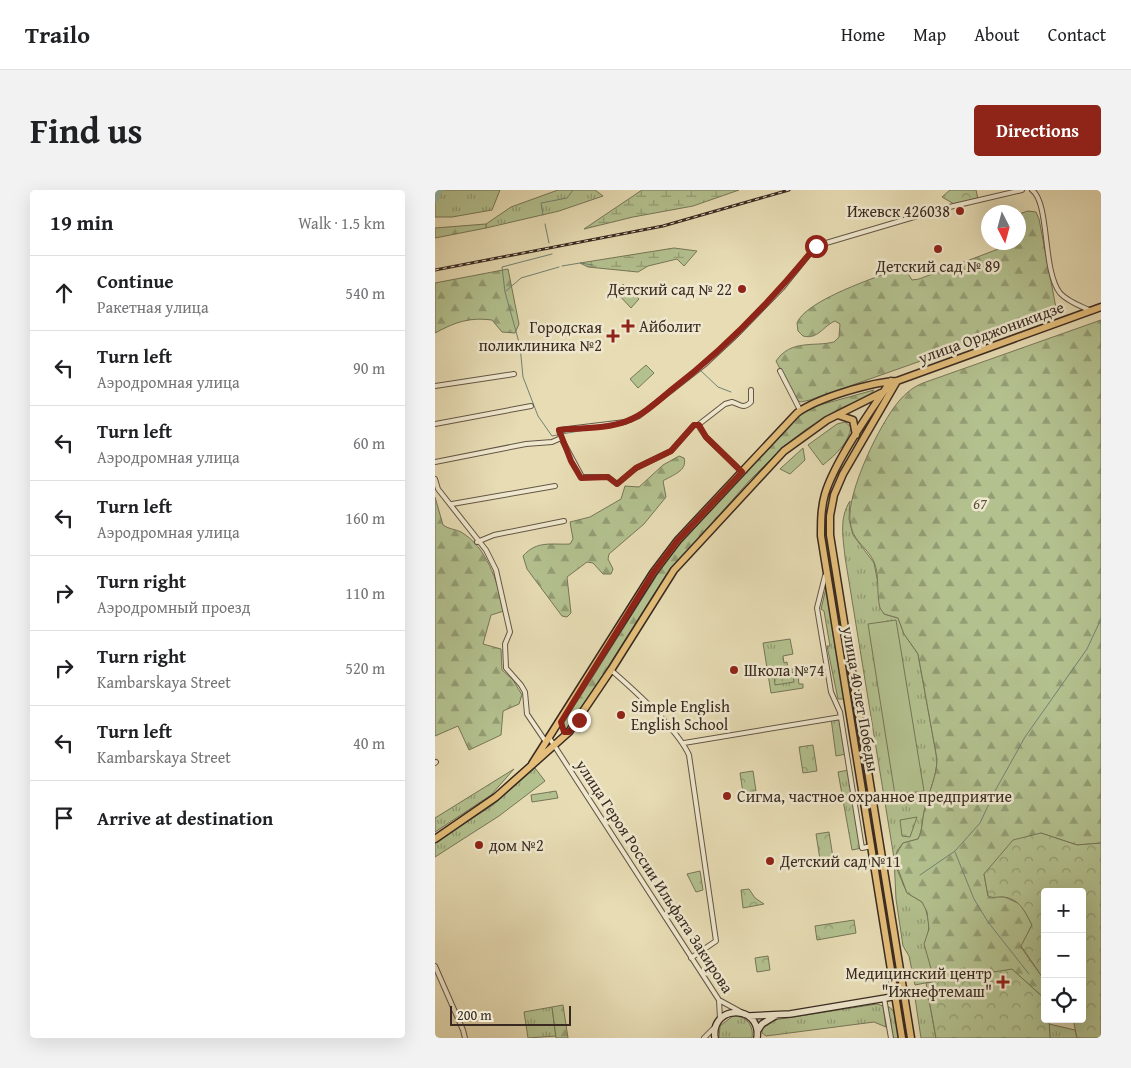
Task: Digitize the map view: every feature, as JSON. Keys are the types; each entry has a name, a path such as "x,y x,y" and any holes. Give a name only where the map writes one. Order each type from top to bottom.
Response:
{"main road":[{"name":"улица Орджоникидзе","path":"800,410 811,404 867,386 894,383 1101,307"},
{"name":"улица 40 лет Победы","path":"894,383 883,392 880,403 840,481 833,502 830,536 911,1038"},
{"name":"улица 40 лет Победы","path":"894,383 856,435 835,470 825,493 821,515 821,536 903,1038"},
{"path":"435,839 496,797 569,732 611,670 674,570 785,450 808,432 883,392"},
{"path":"533,764 653,573 678,540 800,410"},
{"path":"837,415 853,420 856,435"},
{"path":"561,722 564,732 569,732"},
{"path":"715,1038 715,1027 720,1019 728,1013 741,1012 749,1016 779,1015 904,995"},
{"path":"757,1038 758,1030 769,1018 779,1015"},
{"path":"749,1016 758,1030"}],"street":[{"path":"751,390 751,402 747,406 741,407 736,403 728,402 699,425 694,425 671,451 636,468 617,484 608,477 581,478 561,438 559,430 625,422 639,416 704,365 737,334 782,288 816,246 941,209 1022,190"},
{"path":"1032,190 1039,198 1047,249 1056,286 1069,301 1091,310"},
{"path":"780,371 800,410"},
{"path":"435,386 514,374"},
{"path":"435,424 531,406"},
{"path":"699,425 706,437 742,472"},
{"path":"435,462 526,444 552,442 561,438"},
{"name":"улица Героя России Ильфата Закирова","path":"435,479 438,489 452,504 477,542 486,550 496,570 510,632 505,644 506,668 521,684 525,692 527,714 555,746 719,1000 741,1012"},
{"path":"452,504 555,486"},
{"path":"477,542 494,535 564,521"},
{"path":"826,574 817,608 831,692 839,706 862,848 872,846"},
{"path":"611,670 684,743 693,777 716,941 691,958"},
{"path":"684,743 841,717"},
{"path":"845,746 855,745"},
{"path":"435,966 465,1038"},
{"path":"883,998 891,1038"},
{"path":"719,1000 720,1019"},
{"name":"улица 40 лет Победы","path":"909,1026 915,1038"},
{"path":"704,1038 715,1027"}],"green space":[{"path":"435,190 500,190 492,210 452,217 435,217"},
{"path":"558,190 595,190 603,196 559,211 486,228 486,224 511,207"},
{"path":"642,190 739,190 693,206 633,217 584,229"},
{"path":"950,190 976,190 978,199 954,204 942,197"},
{"path":"1026,212 1036,212 1039,219 1057,313 810,400 801,402 796,400 776,361 789,349 803,345 834,342 839,337 840,324 835,321 813,336 803,336 798,331 797,323 803,314 843,290 901,268 901,271 907,272 912,280 919,279 996,250 1026,250"},
{"path":"486,224 486,228 435,238 435,228"},
{"path":"674,248 697,251 684,266 677,259 648,266 638,272 588,267 580,263"},
{"path":"508,269 519,324 515,333 502,332 492,320 477,319 456,323 435,333 435,283"},
{"path":"623,284 639,299 631,308 616,292"},
{"name":"67","path":"1101,320 1101,843 1077,845 1041,833 984,874 988,896 1005,897 1022,905 1032,925 1021,947 1041,975 1041,995 1013,970 950,979 940,979 932,972 924,944 929,929 927,912 922,902 907,893 894,858 903,843 918,839 920,835 925,808 936,771 937,759 918,654 904,634 898,618 884,614 880,608 876,567 871,556 853,533 850,508 866,458 891,411 910,390 923,383"},
{"path":"646,365 654,373 638,388 630,379"},
{"path":"874,390 870,395 837,410 805,430 783,447 750,480 666,575 570,727 564,730 563,724 669,556 794,420 809,408"},
{"path":"845,422 851,427 850,433 837,453 823,465 808,445 837,424"},
{"path":"803,448 805,460 790,474 780,469"},
{"path":"679,456 684,458 684,466 663,481 666,497 644,524 609,554 608,559 613,569 611,574 603,574 593,563 587,562 567,577 571,613 567,617 562,616 527,569 523,556 539,545 570,544 573,539 570,522 590,517 621,499 625,486 639,487 663,465"},
{"path":"435,497 443,525 461,532 478,547 494,576 505,607 504,611 491,615 483,644 501,649 502,670 513,680 522,695 519,704 503,711 501,735 469,750 458,726 435,736"},
{"path":"850,501 849,519 853,535 874,563 884,614 898,618 904,634 918,654 937,759 936,771 925,808 920,835 918,839 903,843 897,851 896,867 907,893 925,906 929,923 928,936 940,979 945,979 915,985 909,956 903,946 896,899 894,858 845,557 843,521"},
{"path":"826,588 844,699 838,699 827,646 830,646 824,611 821,609"},
{"path":"896,620 924,791 895,795 868,624"},
{"path":"790,639 793,654 783,656 784,663 787,662 788,670 797,668 799,684 803,684 803,688 771,693 763,643"},
{"path":"793,672 794,682 775,685 774,675"},
{"path":"841,717 846,754 836,756 831,718"},
{"path":"813,745 817,771 803,773 799,747"},
{"path":"535,768 545,781 499,816 435,857 435,842 493,805"},
{"path":"514,769 491,795 435,832 435,818"},
{"path":"849,770 862,848 852,850 838,772"},
{"path":"753,771 756,791 743,793 740,773"},
{"path":"556,791 558,798 532,802 531,795"},
{"path":"917,817 910,837 902,836 900,820"},
{"path":"829,832 834,864 821,866 816,834"},
{"path":"1041,833 1077,845 1101,843 1101,1038 1077,1038 1074,1023 1086,1023 1086,888 1041,888 1041,975 1021,946 1032,925 1024,911 1018,903 1010,898 988,896 984,874 1013,840"},
{"path":"700,871 703,890 696,892 687,874"},
{"path":"749,889 755,898 764,904 743,908 741,890"},
{"path":"854,920 856,933 817,940 815,926"},
{"path":"768,956 770,970 757,972 755,958"},
{"path":"1012,969 1041,995 1041,1023 1049,1023 1050,1038 936,1038 926,983"},
{"path":"927,989 936,1038 921,1038 914,991"},
{"path":"877,1004 883,1006 886,1027 874,1022 766,1036 762,1033 762,1029 774,1020"},
{"path":"563,1005 568,1038 556,1038 552,1007"},
{"path":"887,1006 891,1008 895,1015 899,1038 893,1038"},
{"path":"552,1007 556,1036 528,1038 524,1012"},
{"path":"733,1016 738,1016 748,1022 752,1029 752,1038 719,1038 720,1026"},
{"path":"1049,1024 1075,1030 1077,1038 1050,1038"}],"waterway":[{"path":"435,198 439,190"},
{"path":"543,215 541,203 567,198 573,190"},
{"path":"545,224 549,243"},
{"path":"552,254 502,267 505,292 520,346 523,377 538,416 552,436 557,435"},
{"path":"562,266 580,263 593,265"},
{"path":"506,291 521,278 559,267"},
{"path":"714,359 788,285"},
{"path":"700,370 718,387 731,392"},
{"path":"639,418 666,397"},
{"path":"562,434 632,422"},
{"path":"920,875 955,851 980,823 995,791 1025,737 1087,649 1101,619"},
{"path":"955,852 974,899 988,922 1029,974"}],"railway":[{"path":"435,270 663,226 789,190"}],"place":[{"name":"Ижевск 426038","path":"960,211"},
{"name":"Детский сад № 89","path":"938,249"},
{"name":"Детский сад № 22","path":"742,289"},
{"name":"Айболит","path":"628,326"},
{"name":"Городская поликлиника №2","path":"613,336"},
{"name":"Школа №74","path":"734,670"},
{"name":"Simple English English School","path":"621,715"},
{"name":"Сигма, частное охранное предприятие","path":"727,796"},
{"name":"дом №2","path":"479,845"},
{"name":"Детский сад №11","path":"770,861"},
{"name":"Медицинский центр \"Ижнефтемаш\"","path":"1003,982"}],"route":[{"path":"579,720 569,732 564,732 561,728 561,722 653,573 678,540 742,472 706,437 699,425 694,425 678,446 661,457 636,468 617,484 608,477 581,478 571,461 559,430 625,422 639,416 704,365 737,334 782,288 816,246"}]}
